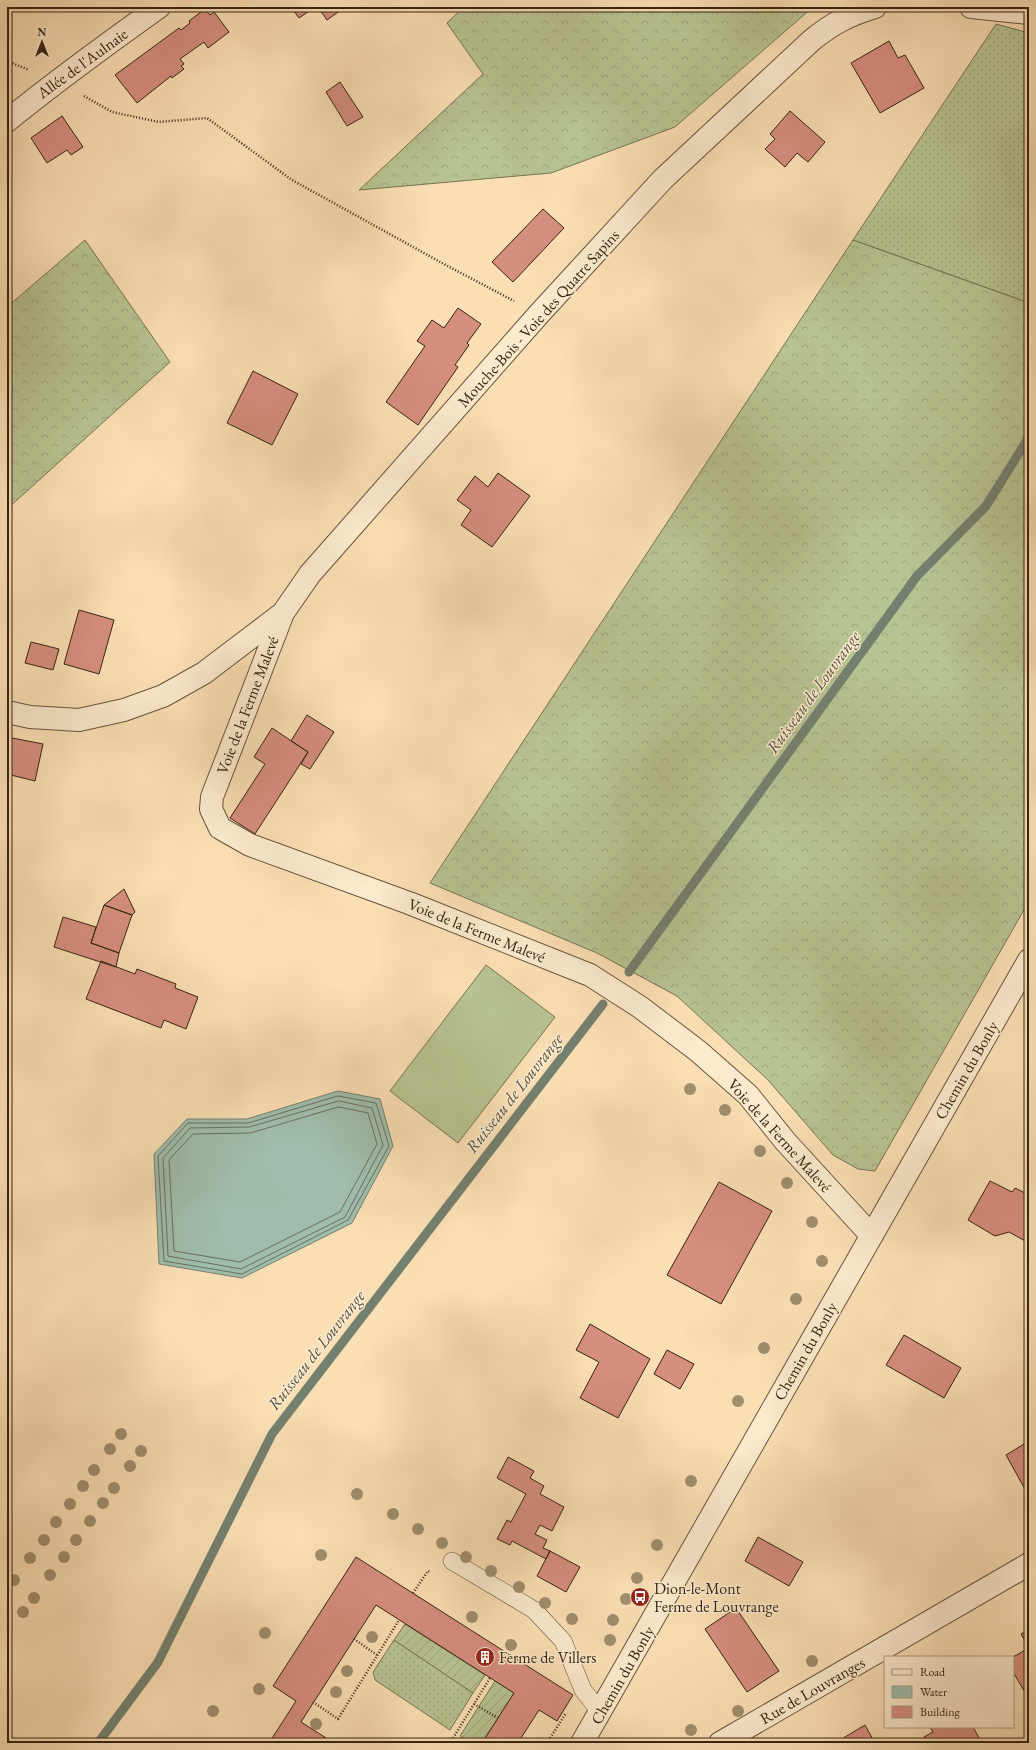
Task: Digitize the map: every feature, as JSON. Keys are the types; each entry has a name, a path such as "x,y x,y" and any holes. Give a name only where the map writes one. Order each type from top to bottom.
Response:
{"street":[{"name":"Allée de l'Aulnaie","path":"7,121 57,80 84,63 158,7"},
{"name":"Mouche-Bois - Voie des Quatre Sapins","path":"283,613 310,574 540,314 663,179 812,40 833,23 875,7"},
{"path":"971,7 1029,13"},
{"path":"7,712 30,717 79,720 124,710 163,696 204,673 283,613"},
{"name":"Voie de la Ferme Malevé","path":"283,613 212,797 211,809 220,828 250,844 409,903 590,975 640,1007 698,1051 748,1095 785,1141 871,1235"},
{"name":"Chemin du Bonly","path":"582,1743 1029,960"},
{"name":"Rue de Louvranges","path":"720,1743 1029,1564"}],"lane":[{"path":"452,1561 534,1610 563,1641 583,1690 600,1712"}],"path":[{"path":"7,61 57,80 112,112 159,122 207,118 292,180 442,263 540,314"},
{"path":"314,1702 338,1719 399,1620"},
{"path":"354,1639 377,1655"},
{"path":"450,1743 490,1678"},
{"path":"474,1704 498,1718"}],"green space":[{"path":"464,7 813,7 675,127 551,173 359,190 483,74 447,23"},
{"path":"996,24 1029,33 1029,303 853,240"},
{"path":"85,240 170,362 7,509 7,307"},
{"path":"853,240 1029,303 1029,901 875,1171 858,1169 833,1155 768,1080 677,996 597,953 430,883"},
{"path":"486,965 555,1017 458,1143 390,1091"},
{"path":"405,1624 485,1675 473,1693 394,1640"},
{"path":"394,1640 473,1693 450,1730 375,1680 373,1672"},
{"path":"495,1681 514,1693 482,1743 471,1743 460,1736"}],"water":[{"path":"338,1091 380,1099 393,1146 352,1223 242,1278 159,1264 154,1154 187,1119 247,1119"}],"building":[{"path":"291,7 315,7 299,18"},
{"path":"318,7 345,7 327,20"},
{"path":"205,9 210,15 214,12 229,32 208,48 204,42 180,59 184,64 181,66 184,69 172,78 171,76 137,103 115,75 179,28 181,30 190,23 189,21"},
{"path":"889,41 898,58 905,55 924,88 880,113 851,63"},
{"path":"340,82 363,117 347,126 326,92"},
{"path":"790,111 825,142 808,162 797,153 785,167 765,149 775,139 770,134"},
{"path":"62,116 83,147 71,155 67,150 47,163 31,138"},
{"path":"543,209 564,228 513,282 492,262"},
{"path":"458,308 481,324 467,343 469,345 455,365 458,367 418,425 386,402 425,346 417,341 432,320 444,328"},
{"path":"253,371 298,394 272,445 227,423"},
{"path":"498,473 530,496 492,547 461,525 471,510 457,500 475,476 488,487"},
{"path":"79,610 114,620 99,674 64,664"},
{"path":"31,642 59,649 53,670 25,663"},
{"path":"307,715 334,732 310,769 301,764 308,752 291,741"},
{"path":"272,728 308,752 255,834 230,818 265,764 254,757"},
{"path":"7,737 43,744 35,781 7,774"},
{"path":"124,889 135,912 132,915 104,905"},
{"path":"104,905 132,915 119,953 91,943"},
{"path":"63,917 96,927 91,943 119,953 116,967 54,947"},
{"path":"101,961 135,974 137,969 176,984 175,988 198,997 186,1029 164,1020 161,1028 86,999"},
{"path":"990,1181 1012,1192 1015,1188 1029,1195 1029,1248 1027,1242 1009,1232 995,1236 968,1220"},
{"path":"719,1182 772,1211 721,1304 667,1275"},
{"path":"590,1324 650,1359 618,1418 580,1398 599,1362 576,1350"},
{"path":"904,1335 961,1368 944,1398 886,1365"},
{"path":"667,1350 694,1364 680,1389 654,1374"},
{"path":"1029,1441 1029,1489 1026,1491 1006,1455"},
{"path":"508,1457 534,1471 530,1478 544,1486 540,1494 564,1507 552,1531 540,1525 535,1534 547,1540 543,1548 550,1551 546,1559 512,1541 510,1545 497,1539 507,1520 511,1522 526,1494 497,1478"},
{"path":"758,1537 803,1562 789,1586 745,1561"},
{"path":"550,1551 580,1567 566,1592 537,1576"},
{"name":"Ferme de Villers","path":"356,1557 573,1695 557,1721 539,1710 521,1738 529,1743 482,1743 514,1693 376,1605 301,1722 334,1743 269,1743 296,1701 273,1686"},
{"path":"736,1608 779,1671 747,1692 705,1629"},
{"path":"1029,1630 1029,1648 1021,1634"},
{"path":"1029,1648 1029,1699 1014,1674 1014,1656"},
{"path":"865,1725 875,1743 835,1743"},
{"path":"931,1728 974,1728 979,1738 970,1743 928,1743 924,1737 933,1732"}],"waterway":[{"name":"Ruisseau de Louvrange","path":"629,972 917,576 986,506 1029,437"},
{"name":"Ruisseau de Louvrange","path":"98,1743 158,1662 272,1434 603,1004"}],"place":[{"name":"Dion-le-Mont Ferme de Louvrange","path":"640,1597"},
{"name":"Ferme de Villers","path":"485,1657"}]}
